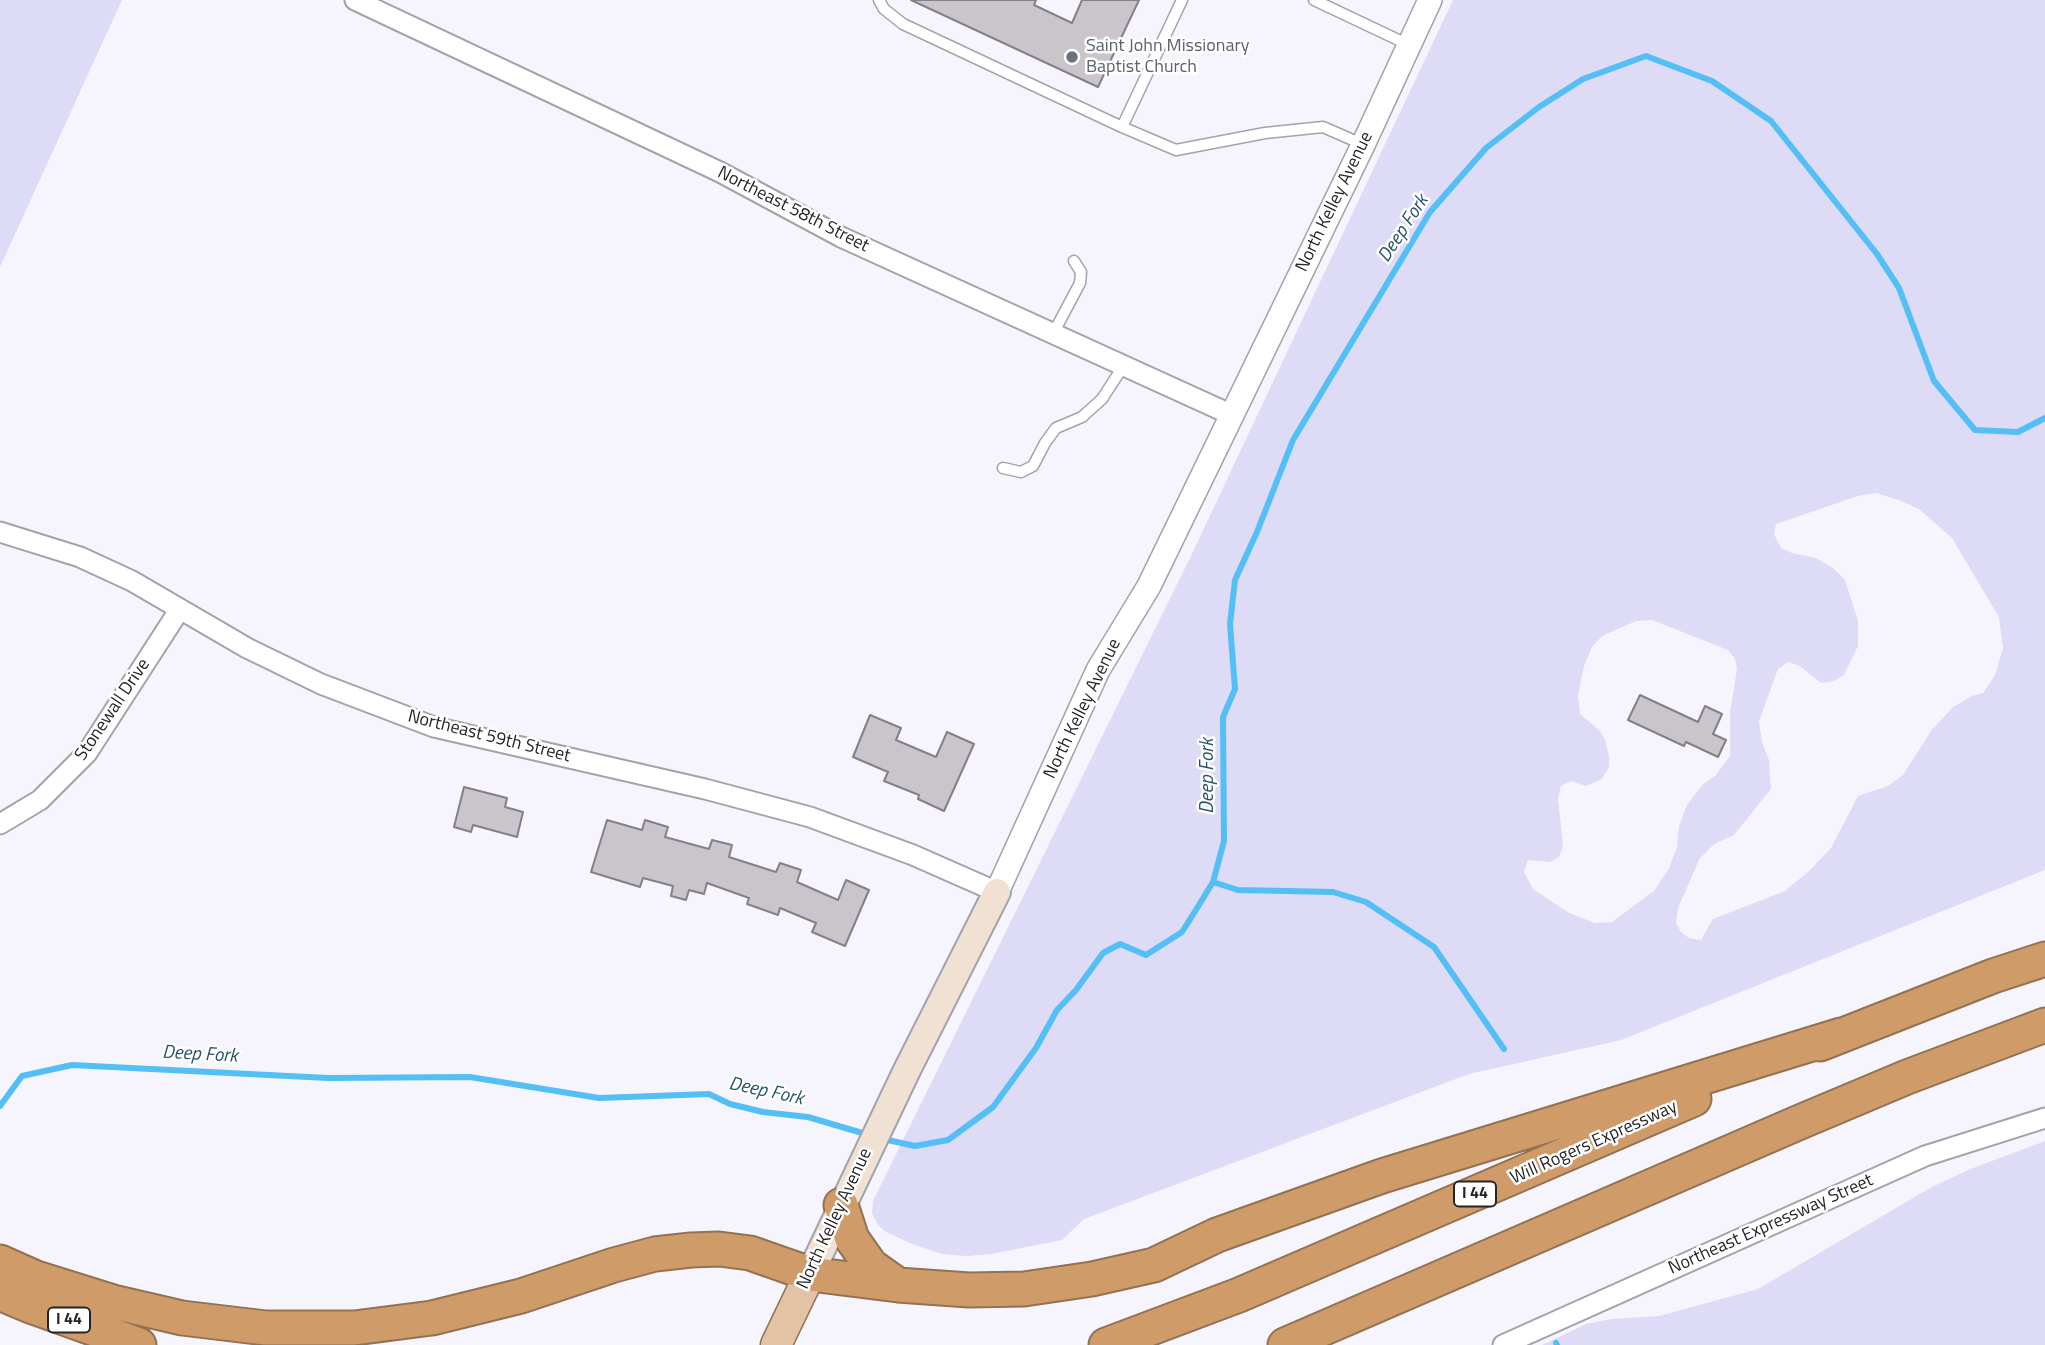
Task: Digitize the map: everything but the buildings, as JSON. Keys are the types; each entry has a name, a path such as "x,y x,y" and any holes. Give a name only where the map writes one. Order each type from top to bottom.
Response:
{"highway":[{"name":"Will Rogers Expressway","path":"1105,1345 1252,1290 1841,1035 1993,976 2045,959"},
{"path":"1285,1345 1907,1077 2045,1025"},
{"path":"0,1262 36,1278 113,1302 182,1318 266,1328 354,1328 432,1318 521,1296 654,1254 691,1250 719,1249 750,1253 810,1274 898,1285 969,1290 1024,1289 1092,1279 1154,1265 1217,1236 1382,1175 1841,1035"},
{"path":"841,1205 852,1239 872,1266 898,1285"},
{"path":"1324,1345 1432,1281"},
{"name":"I 44","path":"0,1293 139,1345"}],"main road":[{"name":"North Kelley Avenue","path":"776,1345 841,1205 997,892"}],"street":[{"name":"Northeast 58th Street","path":"355,0 720,172 841,237 1232,415"},
{"name":"North Kelley Avenue","path":"997,892 1098,670 1149,586 1363,145 1430,0"},
{"name":"Northeast 59th Street","path":"0,532 80,557 132,581 247,648 321,684 434,727 705,789 810,817 913,856 997,892"},
{"name":"Stonewall Drive","path":"0,824 40,800 87,753 180,609"},
{"name":"Northeast Expressway Street","path":"1503,1345 1925,1156 2045,1118"}],"lane":[{"path":"879,0 884,9 903,24 1176,150 1265,133 1322,127 1363,145"},
{"path":"1122,127 1182,0"},
{"path":"1314,0 1410,45"},
{"path":"1054,332 1080,283 1082,272 1074,261"},
{"path":"1003,468 1021,472 1033,466 1056,428 1082,417 1102,399 1124,365"}],"shaded area":[{"path":"0,0 122,0 0,267"},
{"path":"1453,0 2045,0 2045,870 1621,1040 1469,1074 1084,1219 1062,1240 991,1254 966,1256 942,1254 912,1244 886,1232 878,1225 872,1213 873,1201 1189,560","holes":["1876,493 1919,509 1952,538 1999,617 2003,648 1995,675 1983,693 1953,707 1931,731 1903,775 1888,786 1858,796 1831,848 1809,871 1785,891 1713,919 1701,940 1689,938 1681,932 1676,923 1678,908 1700,858 1714,844 1734,835 1771,789 1769,760 1762,742 1759,721 1778,669 1788,662 1800,666 1821,683 1834,681 1844,675 1858,646 1858,621 1845,580 1833,568 1816,558 1781,548 1774,534 1776,524 1858,496","1652,620 1728,650 1735,659 1737,669 1730,712 1730,756 1687,805 1679,826 1677,848 1668,870 1654,891 1612,922 1595,923 1569,913 1533,889 1524,872 1528,860 1550,862 1559,857 1563,846 1558,798 1561,786 1571,781 1586,786 1602,779 1609,767 1605,740 1600,731 1580,714 1578,696 1584,666 1592,647 1602,636 1636,621"]},
{"path":"2045,1141 2045,1345 1542,1345 1586,1324 1612,1319 1659,1316 1758,1289 1930,1188 1968,1170"}],"waterway":[{"name":"Deep Fork","path":"883,1139 915,1146 948,1140 993,1107 1036,1048 1057,1010 1076,990 1103,953 1120,944 1146,955 1182,932 1213,882 1224,841 1223,717 1235,689 1230,624 1235,580 1293,440 1430,212 1486,148 1539,107 1583,79 1646,56 1712,81 1771,121 1877,254 1899,288 1934,381 1975,430 2018,432 2045,418"},
{"path":"1213,882 1238,890 1333,892 1366,902 1434,947 1504,1049"},
{"name":"Deep Fork","path":"0,1106 22,1076 72,1065 328,1078 470,1077 599,1098 709,1094 730,1104 763,1112 808,1117 869,1135"}],"place":[{"name":"Saint John Missionary Baptist Church","path":"1072,57"}]}
